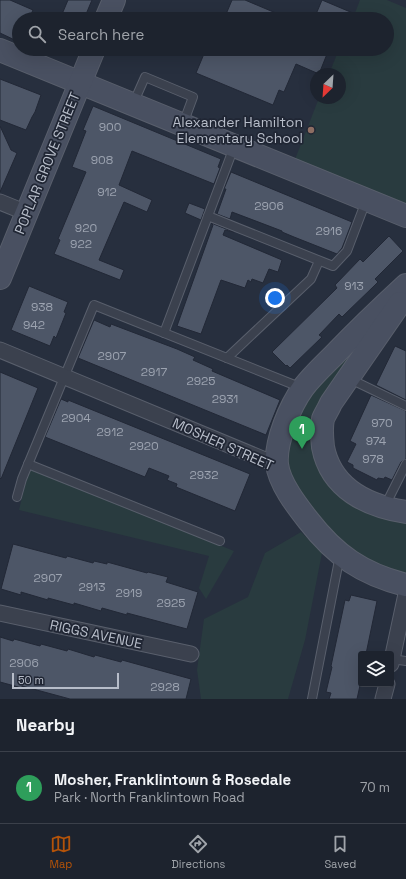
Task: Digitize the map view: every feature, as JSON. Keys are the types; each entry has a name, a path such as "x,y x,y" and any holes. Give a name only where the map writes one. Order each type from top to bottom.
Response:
{"street":[{"path":"109,12 114,0"},
{"path":"0,50 12,55"},
{"path":"15,56 406,216"},
{"name":"POPLAR GROVE STREET","path":"0,278 91,56"},
{"path":"0,202 27,213"},
{"path":"277,465 279,442 286,420 303,388 369,318 406,285"},
{"path":"406,294 331,403 323,419 322,436 325,455 332,471 343,485 359,498 384,508 406,512"},
{"name":"MOSHER STREET","path":"0,350 277,465 290,496 319,534 340,554 369,573 387,581 406,586"},
{"path":"396,661 406,594"},
{"name":"RIGGS AVENUE","path":"0,613 191,654"},
{"path":"384,699 386,687"}],"lane":[{"path":"133,105 145,77 193,97 183,125"},
{"path":"164,333 234,146"},
{"path":"208,216 333,266 348,251 366,200"},
{"path":"227,358 311,279 319,261"},
{"path":"17,497 28,464 94,305 303,388"},
{"path":"348,378 406,406"},
{"path":"28,464 220,541"},
{"path":"384,508 406,464"},
{"path":"312,699 340,554"}],"shaded area":[{"path":"360,0 387,0 406,8 406,206 294,162 317,104 346,104 346,68 331,68 336,56 394,56 394,12 355,12"},
{"path":"377,323 319,418 345,498 379,518 406,522 406,579 389,575 330,536 293,486 286,467 286,446 296,421 319,381"},
{"path":"29,468 234,551 206,599 199,588 209,556 19,510"},
{"path":"301,532 322,553 305,640 288,699 201,699 197,670 204,619 248,597 265,553"}],"building":[{"path":"0,0 10,0 33,10 32,12 12,12 12,39 0,33"},
{"path":"68,0 92,0 87,12 63,12"},
{"path":"232,0 245,0 273,12 227,12"},
{"path":"322,0 350,12 317,12"},
{"path":"203,56 326,56 321,68 310,68 310,70 296,64 284,92 279,90 273,105 196,73"},
{"path":"0,79 41,95 26,130 0,120"},
{"path":"93,106 221,159 218,167 220,168 214,184 132,151 119,185 152,200 147,212 124,202 99,260 124,270 120,280 54,254 60,240 58,239 86,172 72,167 86,131 83,130"},
{"path":"0,126 11,150 17,153 0,192"},
{"path":"231,172 352,222 342,248 337,254 232,212 230,219 217,214 226,189 224,189"},
{"path":"189,203 205,209 201,220 185,213"},
{"path":"211,223 234,232 225,230 223,235 282,260 278,272 269,269 263,283 252,279 251,282 248,280 245,288 221,280 201,334 177,326 213,225"},
{"path":"389,236 403,251 375,279 378,282 374,286 342,317 339,314 319,335 322,337 290,368 287,365 286,366 272,352 337,288 335,285 360,259 363,262"},
{"path":"29,286 68,302 64,312 66,313 56,338 54,336 50,346 11,330"},
{"path":"94,320 110,327 111,324 177,349 195,357 193,360 213,369 212,371 280,400 266,435 78,358"},
{"path":"395,346 406,351 406,400 376,385"},
{"path":"0,372 38,388 1,479 0,478"},
{"path":"371,395 406,411 406,459 401,462 392,480 385,477 384,479 378,478 377,480 353,468 353,465 347,462 356,444 350,441"},
{"path":"61,399 68,402 68,400 250,474 235,511 176,487 177,484 167,480 169,476 149,468 145,477 45,437"},
{"path":"13,544 66,558 67,556 93,563 94,561 107,564 107,562 168,577 166,582 198,592 187,629 127,613 127,615 102,608 101,611 74,603 74,605 48,598 48,600 21,592 21,595 1,589"},
{"path":"351,595 377,601 367,651 358,651 358,687 360,687 357,699 329,699 331,693 326,692 331,666 345,600 349,601"},
{"path":"0,637 40,646 41,644 67,651 68,649 94,657 95,655 121,662 122,660 191,679 186,699 70,699 22,686 22,688 0,682"}],"place":[{"name":"Alexander Hamilton Elementary School","path":"311,130"},
{"name":"Mosher, Franklintown & Rosedale","path":"302,449"}]}
